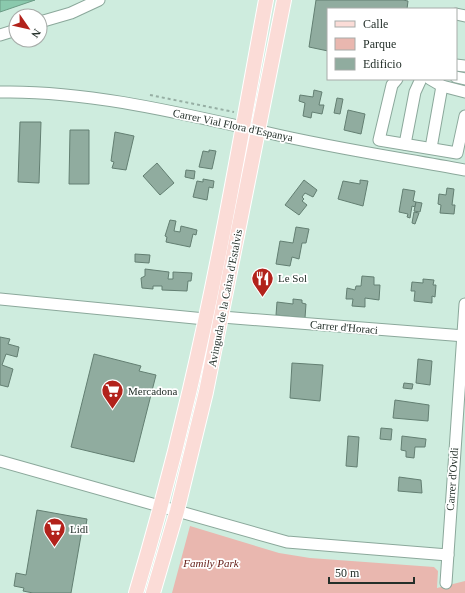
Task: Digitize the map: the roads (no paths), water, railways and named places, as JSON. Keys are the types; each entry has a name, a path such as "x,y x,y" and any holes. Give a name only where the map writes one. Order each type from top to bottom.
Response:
{"main road":[{"name":"Avinguda de la Caixa d'Estalvis","path":"136,593 161,507 190,389 243,127 266,0"},
{"name":"Avinguda de la Caixa d'Estalvis","path":"153,593 177,511 206,392 284,0"}],"street":[{"path":"48,20 71,13 99,0"},
{"path":"396,80 392,85 379,140 457,153 465,116"},
{"path":"405,144 415,92 421,80"},
{"path":"432,80 442,86 465,92"},
{"path":"431,148 442,86"},
{"name":"Carrer Vial Flora d'Espanya","path":"0,92 90,98 181,114 258,131 465,170"},
{"path":"0,300 205,319"},
{"name":"Carrer d'Ovidi","path":"446,582 465,304"},
{"name":"Carrer d'Horaci","path":"222,317 463,336"},
{"path":"0,461 287,542 448,554"}],"place":[{"name":"Le Sol","path":"263,298"},
{"name":"Mercadona","path":"113,410"},
{"name":"Lidl","path":"54,548"}],"park label":[{"name":"Family Park","path":"211,563"}]}
